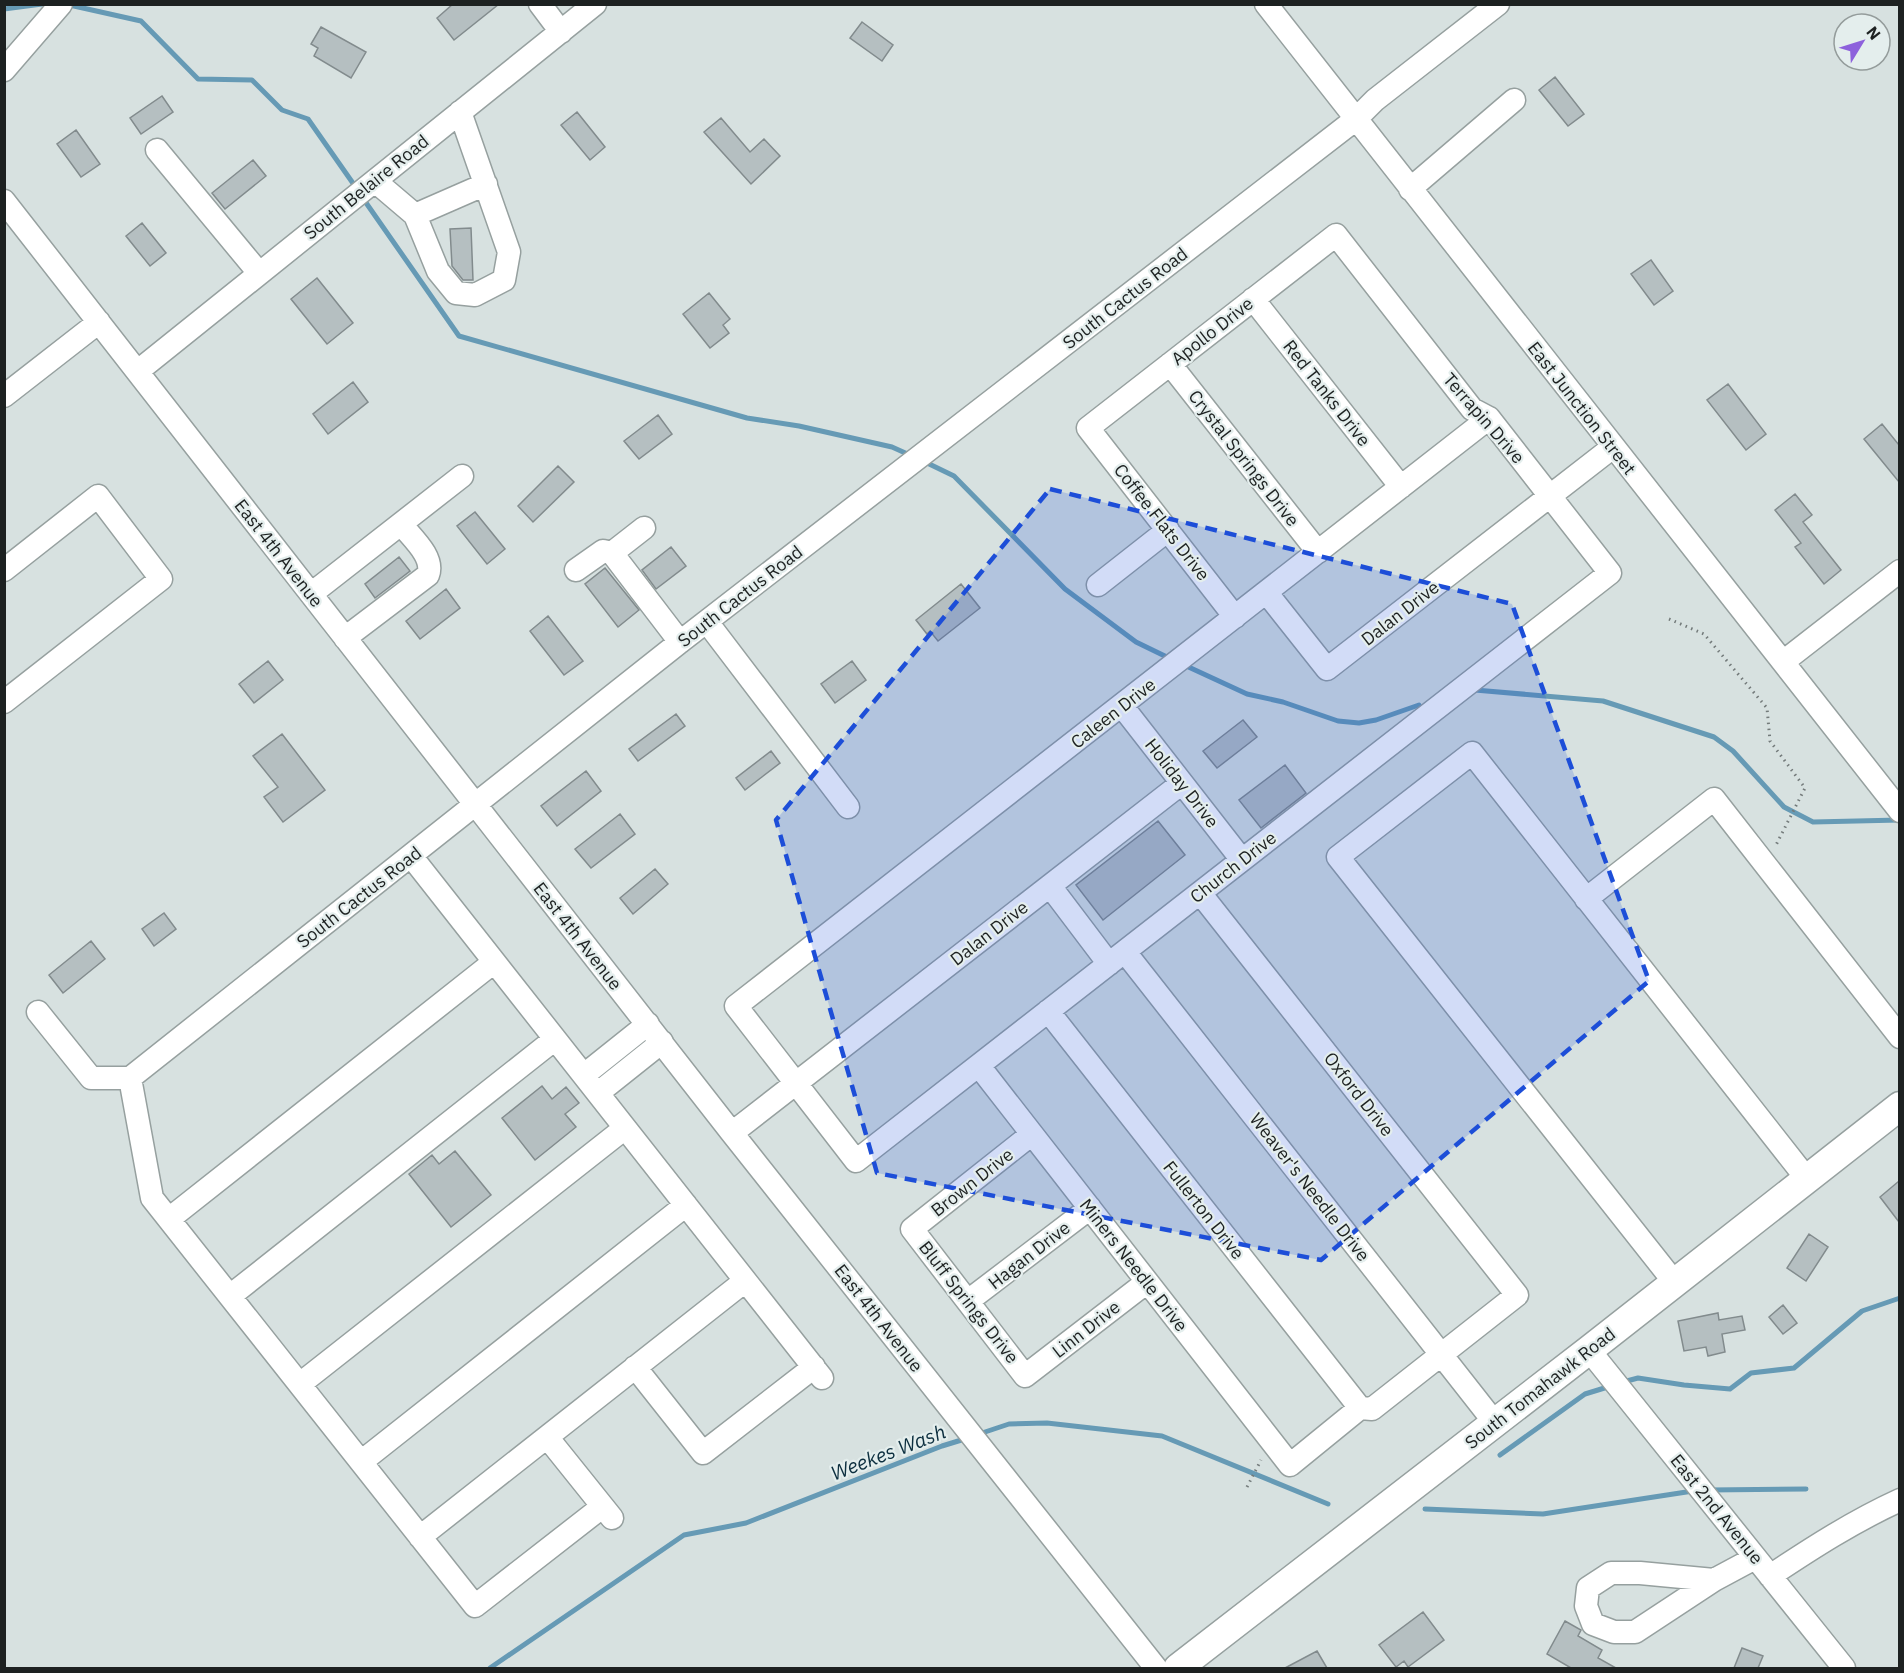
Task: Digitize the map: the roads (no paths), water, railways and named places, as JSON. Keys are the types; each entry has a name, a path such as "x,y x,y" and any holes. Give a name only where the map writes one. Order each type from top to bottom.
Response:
{"main road":[{"name":"South Tomahawk Road","path":"1178,1668 1589,1350 1899,1106"}],"street":[{"path":"4,70 62,4"},
{"path":"540,4 561,32"},
{"name":"South Belaire Road","path":"138,371 595,4"},
{"name":"East Junction Street","path":"1266,4 1899,811"},
{"name":"South Cactus Road","path":"130,1078 680,642 1356,120 1375,100 1497,4"},
{"path":"1410,189 1514,100"},
{"path":"375,181 415,214 438,271 456,293 475,295 504,280 509,252 460,112"},
{"path":"157,150 259,273"},
{"path":"415,214 486,184"},
{"name":"East 4th Avenue","path":"4,201 474,805 1156,1668"},
{"name":"Apollo Drive","path":"1088,428 1336,235"},
{"name":"Terrapin Drive","path":"1336,235 1472,409 1489,418 1610,573"},
{"name":"Red Tanks Drive","path":"1252,299 1401,487"},
{"path":"7,389 99,322"},
{"name":"Crystal Springs Drive","path":"1170,364 1318,552"},
{"name":"Caleen Drive","path":"796,1084 736,1006 1489,418"},
{"name":"Coffee Flats Drive","path":"1088,428 1235,617"},
{"path":"1550,496 1613,447"},
{"path":"311,594 462,476"},
{"path":"4,570 98,496 161,579 4,702"},
{"name":"Dalan Drive","path":"1266,592 1327,669 1550,496"},
{"path":"345,638 428,575 430,570 428,560 401,524"},
{"path":"612,553 644,528"},
{"path":"1098,585 1168,530"},
{"path":"576,570 603,551 612,553 680,642"},
{"path":"1782,662 1899,571"},
{"name":"Church Drive","path":"796,1084 856,1161 1610,573"},
{"path":"707,622 848,807"},
{"name":"Holiday Drive","path":"1122,706 1242,860"},
{"path":"1675,1282 1338,857 1472,753 1808,1179"},
{"name":"Dalan Drive","path":"732,1133 1182,783"},
{"path":"1586,899 1714,799 1899,1037"},
{"path":"411,856 818,1373 703,1453 635,1367"},
{"name":"Weaver's Needle Drive","path":"1050,886 1117,958 1442,1354 1495,1423"},
{"name":"Oxford Drive","path":"1200,893 1517,1295 1442,1354"},
{"path":"169,1219 494,962"},
{"name":"Fullerton Drive","path":"1048,1011 1360,1408"},
{"path":"38,1012 91,1078 130,1078 152,1198 475,1606 607,1513 547,1437"},
{"path":"584,1075 648,1024"},
{"path":"230,1296 555,1039"},
{"path":"598,1093 662,1042"},
{"name":"Miners Needle Drive","path":"979,1066 1290,1464 1360,1408"},
{"path":"300,1384 625,1128"},
{"name":"Brown Drive","path":"912,1229 1032,1134"},
{"path":"361,1462 686,1205"},
{"name":"Hagan Drive","path":"968,1301 1090,1208"},
{"name":"Bluff Springs Drive","path":"912,1229 1025,1376"},
{"path":"420,1537 745,1281"},
{"name":"Linn Drive","path":"1025,1376 1147,1282"},
{"name":"East 2nd Avenue","path":"1589,1350 1844,1668"},
{"path":"1360,1408 1372,1409 1442,1354"},
{"path":"1770,1576 1835,1534 1899,1500"},
{"path":"1714,1580 1640,1573 1611,1573 1588,1588 1586,1606 1593,1624 1614,1632 1635,1632 1714,1580 1755,1558"}],"waterway":[{"path":"4,9 42,4"},
{"path":"65,4 141,21 198,79 252,80 282,110 308,119 357,189"},
{"path":"362,197 459,336 747,418 799,426 892,447 912,456"},
{"path":"923,461 954,476 1065,589 1136,642 1171,659"},
{"path":"1182,664 1247,694 1283,702 1338,721 1359,723 1376,720 1419,705"},
{"path":"1475,690 1603,701 1714,737 1733,751 1784,807 1813,822 1900,820"},
{"name":"Weekes Wash","path":"1623,1382 1638,1378 1730,1389 1751,1373 1794,1368 1862,1311 1900,1298"},
{"name":"Weekes Wash","path":"1500,1455 1585,1394 1611,1386"},
{"name":"Weekes Wash","path":"979,1434 1009,1424 1047,1423 1162,1436 1328,1504"},
{"name":"Weekes Wash","path":"490,1668 684,1535 746,1523 942,1446 968,1438"},
{"path":"1709,1490 1806,1489"},
{"path":"1425,1509 1543,1514 1693,1491"}]}
